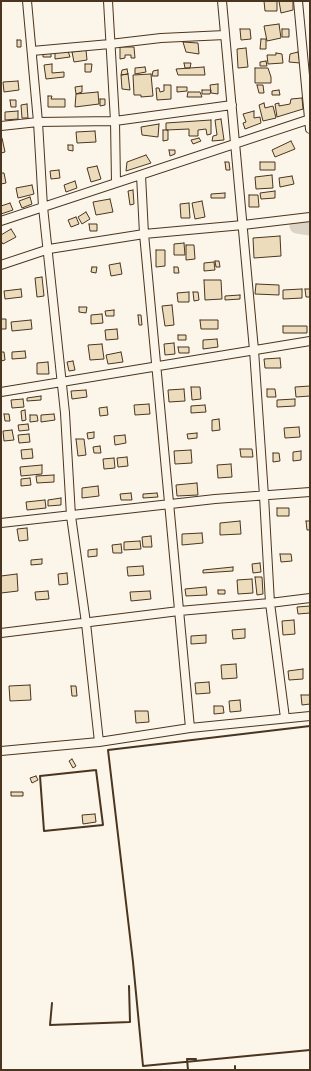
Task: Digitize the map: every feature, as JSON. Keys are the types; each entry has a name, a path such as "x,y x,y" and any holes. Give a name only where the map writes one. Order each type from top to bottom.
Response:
{"street":[{"path":"26,1 38,122 43,207 49,249 65,412 71,516 86,623 99,742"},
{"path":"108,1 115,121 116,183"},
{"path":"222,1 254,350 270,603 285,718"},
{"path":"298,1 310,129"},
{"path":"32,51 161,38 225,34"},
{"path":"1,126 38,122 115,121 232,106"},
{"path":"1,221 310,119"},
{"path":"141,175 144,234 168,505 190,728"},
{"path":"1,265 49,249 144,234 310,217"},
{"path":"1,392 310,341"},
{"path":"1,523 215,499 310,492"},
{"path":"1,633 179,611 310,598"},
{"path":"1,751 99,742 190,728 310,716"}],"building":[{"path":"264,1 277,1 277,11 265,11"},
{"path":"279,1 293,1 293,10 281,13"},
{"path":"279,24 281,38 267,41 264,26"},
{"path":"240,29 250,29 251,39 241,40"},
{"path":"282,29 289,29 289,37 282,37"},
{"path":"261,39 266,39 266,49 260,49"},
{"path":"17,40 21,40 21,47 17,47"},
{"path":"183,42 198,43 199,54 186,52"},
{"path":"120,47 134,47 135,58 131,58 131,55 125,55 125,58 120,59"},
{"path":"246,48 248,67 238,68 237,49"},
{"path":"86,50 87,60 74,62 72,52"},
{"path":"68,51 70,57 55,59 55,52"},
{"path":"298,52 300,63 289,62 290,54"},
{"path":"43,53 51,53 51,57 43,57"},
{"path":"276,53 282,54 283,63 268,64 267,55 276,55"},
{"path":"266,61 267,66 260,66 260,62"},
{"path":"184,63 191,63 190,68 185,68"},
{"path":"52,64 52,73 64,72 64,77 46,79 44,65"},
{"path":"85,64 92,64 91,72 85,72"},
{"path":"145,67 146,72 135,74 135,68"},
{"path":"204,67 205,75 178,75 176,69"},
{"path":"255,68 268,68 271,83 255,83"},
{"path":"127,69 128,74 121,75 122,70"},
{"path":"158,70 158,76 152,76 153,71"},
{"path":"128,74 130,90 122,89 121,75"},
{"path":"151,74 153,96 141,97 141,95 134,95 133,75"},
{"path":"18,81 19,90 4,92 3,82"},
{"path":"218,84 218,94 211,93 210,85"},
{"path":"164,85 171,85 171,99 157,100 156,88 159,88 160,92 164,91"},
{"path":"257,85 263,85 264,93 259,93"},
{"path":"82,86 82,92 76,94 75,87"},
{"path":"177,87 187,87 187,91 177,92"},
{"path":"202,90 211,90 210,94 202,94"},
{"path":"279,90 280,95 272,95 272,91"},
{"path":"98,92 99,104 75,107 76,94"},
{"path":"188,92 200,92 202,97 187,97"},
{"path":"48,96 52,96 51,99 65,99 65,107 48,107"},
{"path":"302,98 303,109 277,117 275,104 279,103 279,106 290,104 291,99"},
{"path":"100,99 105,99 105,105 100,106"},
{"path":"10,100 16,100 16,107 11,107"},
{"path":"264,103 265,108 273,106 276,118 263,121 259,105"},
{"path":"27,104 28,118 22,118 21,105"},
{"path":"18,111 18,119 5,120 5,112"},
{"path":"254,111 254,118 260,117 261,123 245,129 243,123 246,122 243,114"},
{"path":"221,119 224,140 212,141 213,136 217,135 215,120"},
{"path":"211,120 211,134 207,135 206,129 198,130 198,136 189,136 189,129 166,130 166,123"},
{"path":"159,124 158,137 142,135 141,127"},
{"path":"163,130 168,130 168,140 163,141"},
{"path":"95,131 96,142 77,143 76,132"},
{"path":"1,138 5,152 1,153"},
{"path":"199,138 201,141 193,144 191,140"},
{"path":"291,141 295,149 275,157 272,150"},
{"path":"68,145 73,145 73,151 68,150"},
{"path":"169,150 175,150 175,154 170,156"},
{"path":"146,155 151,163 126,171 127,162"},
{"path":"225,162 229,162 230,170 226,170"},
{"path":"260,162 275,162 275,170 260,170"},
{"path":"97,166 101,179 91,182 87,168"},
{"path":"59,170 60,178 51,179 50,171"},
{"path":"1,173 4,173 6,183 1,184"},
{"path":"272,175 273,188 256,189 255,177"},
{"path":"292,176 294,184 280,187 279,178"},
{"path":"75,181 77,188 66,192 64,185"},
{"path":"32,185 34,194 18,198 16,188"},
{"path":"133,190 134,204 130,205 128,191"},
{"path":"275,191 275,198 261,199 260,193"},
{"path":"225,193 225,198 211,198 211,194"},
{"path":"249,195 258,195 259,207 249,207"},
{"path":"30,197 32,204 22,208 19,201"},
{"path":"110,199 113,212 96,215 93,202"},
{"path":"202,201 205,217 195,219 192,203"},
{"path":"10,203 13,210 1,214 1,206"},
{"path":"189,203 190,218 181,218 180,204"},
{"path":"86,212 90,219 82,224 78,217"},
{"path":"76,217 79,224 71,227 68,220"},
{"path":"89,224 97,224 97,231 90,231"},
{"path":"11,229 16,237 3,244 1,241 1,235"},
{"path":"280,236 281,256 254,258 253,238"},
{"path":"184,243 185,255 174,255 174,244"},
{"path":"186,245 194,245 195,259 186,260"},
{"path":"156,250 165,250 165,266 156,267"},
{"path":"215,261 219,261 220,267 216,267"},
{"path":"214,262 215,270 204,271 204,263"},
{"path":"120,263 122,274 111,276 109,265"},
{"path":"92,267 97,267 96,273 91,272"},
{"path":"174,267 178,267 179,273 174,273"},
{"path":"42,277 44,296 37,297 35,278"},
{"path":"204,280 221,280 222,299 205,300"},
{"path":"256,284 279,285 279,295 255,294"},
{"path":"21,289 22,297 5,299 4,291"},
{"path":"302,289 302,298 283,299 283,290"},
{"path":"305,289 310,289 310,297 306,297"},
{"path":"189,292 189,302 178,302 177,293"},
{"path":"193,292 198,292 199,300 194,301"},
{"path":"240,295 240,299 225,300 225,296"},
{"path":"172,305 174,325 165,326 162,306"},
{"path":"79,307 87,307 86,313 79,312"},
{"path":"114,310 114,316 106,316 105,311"},
{"path":"102,314 103,323 91,324 91,315"},
{"path":"138,315 141,315 142,325 139,325"},
{"path":"1,319 6,319 6,329 1,329"},
{"path":"31,320 32,329 12,331 11,322"},
{"path":"200,320 218,320 218,329 201,329"},
{"path":"283,326 307,326 307,333 283,333"},
{"path":"117,329 118,339 106,340 105,330"},
{"path":"178,335 186,335 186,340 178,340"},
{"path":"217,339 218,347 203,349 203,340"},
{"path":"174,343 175,354 165,355 164,344"},
{"path":"102,344 104,359 90,360 88,345"},
{"path":"178,347 189,347 189,353 179,353"},
{"path":"25,351 26,358 12,359 12,352"},
{"path":"1,352 4,352 5,360 1,361"},
{"path":"121,352 123,362 108,364 106,355"},
{"path":"280,358 281,368 265,368 264,359"},
{"path":"73,361 75,370 69,371 67,362"},
{"path":"48,362 49,374 37,374 37,363"},
{"path":"310,386 310,396 296,397 295,387"},
{"path":"191,387 200,387 201,399 192,400"},
{"path":"184,389 185,401 169,402 168,390"},
{"path":"267,389 275,389 276,397 267,397"},
{"path":"86,390 87,397 72,399 71,391"},
{"path":"41,396 41,400 27,401 27,398"},
{"path":"23,399 24,407 12,408 11,400"},
{"path":"295,399 295,406 277,407 277,400"},
{"path":"149,404 150,414 135,415 134,405"},
{"path":"205,405 206,412 191,413 191,406"},
{"path":"107,407 108,415 100,416 99,408"},
{"path":"25,410 26,420 22,421 21,411"},
{"path":"4,414 9,414 10,421 5,421"},
{"path":"54,414 55,420 41,422 41,415"},
{"path":"30,415 37,415 38,421 30,422"},
{"path":"219,419 220,430 212,431 212,420"},
{"path":"28,424 29,430 19,431 18,425"},
{"path":"299,427 300,437 285,438 284,428"},
{"path":"12,430 14,440 4,441 3,431"},
{"path":"94,432 94,438 88,439 87,433"},
{"path":"197,433 197,438 188,439 187,434"},
{"path":"29,434 30,442 19,443 18,435"},
{"path":"125,435 126,443 115,445 114,436"},
{"path":"76,439 84,439 86,455 78,456"},
{"path":"100,446 101,453 94,453 93,447"},
{"path":"32,449 33,458 22,459 21,450"},
{"path":"240,449 252,449 253,457 241,457"},
{"path":"191,450 192,463 175,464 174,451"},
{"path":"301,451 301,460 293,461 293,452"},
{"path":"273,453 279,453 280,461 273,462"},
{"path":"127,457 128,466 118,467 117,458"},
{"path":"114,458 115,468 104,469 103,459"},
{"path":"231,464 232,477 218,478 217,465"},
{"path":"42,465 42,474 21,476 20,467"},
{"path":"54,475 54,482 37,483 36,476"},
{"path":"30,478 31,485 21,486 21,479"},
{"path":"197,483 198,495 177,496 176,485"},
{"path":"98,486 99,496 82,498 82,488"},
{"path":"131,493 132,500 121,500 120,494"},
{"path":"157,493 158,497 143,498 143,494"},
{"path":"61,498 61,505 48,506 48,500"},
{"path":"45,500 46,508 27,510 26,502"},
{"path":"277,508 289,508 289,516 277,516"},
{"path":"240,521 241,534 220,535 220,523"},
{"path":"306,521 310,521 310,530 307,530"},
{"path":"27,528 28,540 19,541 17,529"},
{"path":"202,533 203,543 182,545 182,534"},
{"path":"151,536 152,547 143,547 142,537"},
{"path":"140,541 141,549 124,550 124,542"},
{"path":"121,544 122,553 113,553 112,545"},
{"path":"97,549 97,556 88,557 88,550"},
{"path":"280,554 291,554 292,561 281,562"},
{"path":"42,559 42,564 31,565 31,560"},
{"path":"260,563 261,572 253,573 252,564"},
{"path":"143,566 144,575 128,576 127,567"},
{"path":"233,567 233,571 203,573 203,570"},
{"path":"67,573 68,584 59,585 58,574"},
{"path":"17,574 18,591 1,593 1,576"},
{"path":"255,577 262,577 263,594 257,595"},
{"path":"252,579 253,593 238,594 237,580"},
{"path":"206,587 207,595 186,596 185,589"},
{"path":"218,590 225,590 225,594 218,594"},
{"path":"48,591 49,599 36,600 35,592"},
{"path":"150,591 151,599 131,601 130,592"},
{"path":"310,606 310,613 298,614 297,607"},
{"path":"294,620 295,634 283,635 282,621"},
{"path":"245,629 245,638 233,639 232,630"},
{"path":"206,635 206,643 191,644 191,636"},
{"path":"236,664 237,678 222,679 221,665"},
{"path":"303,669 303,679 289,680 288,671"},
{"path":"209,682 210,693 196,694 195,683"},
{"path":"30,685 31,700 10,701 9,686"},
{"path":"71,686 76,686 77,696 72,696"},
{"path":"301,695 310,695 310,704 302,705"},
{"path":"240,700 241,711 230,712 229,701"},
{"path":"214,706 223,706 224,713 214,714"},
{"path":"135,711 148,711 149,722 136,723"},
{"path":"72,759 76,766 73,768 69,761"},
{"path":"36,776 38,780 32,783 30,778"},
{"path":"11,792 23,792 23,796 11,796"},
{"path":"95,814 96,822 83,824 82,815"}],"waterway":[{"path":"297,226 310,228"}],"wall":[{"path":"310,726 108,750 133,962 143,1066 310,1050"},
{"path":"96,770 103,825 44,831 40,776 96,770"},
{"path":"52,1003 50,1025 130,1022 129,986"},
{"path":"188,1070 187,1059 196,1059"}]}
